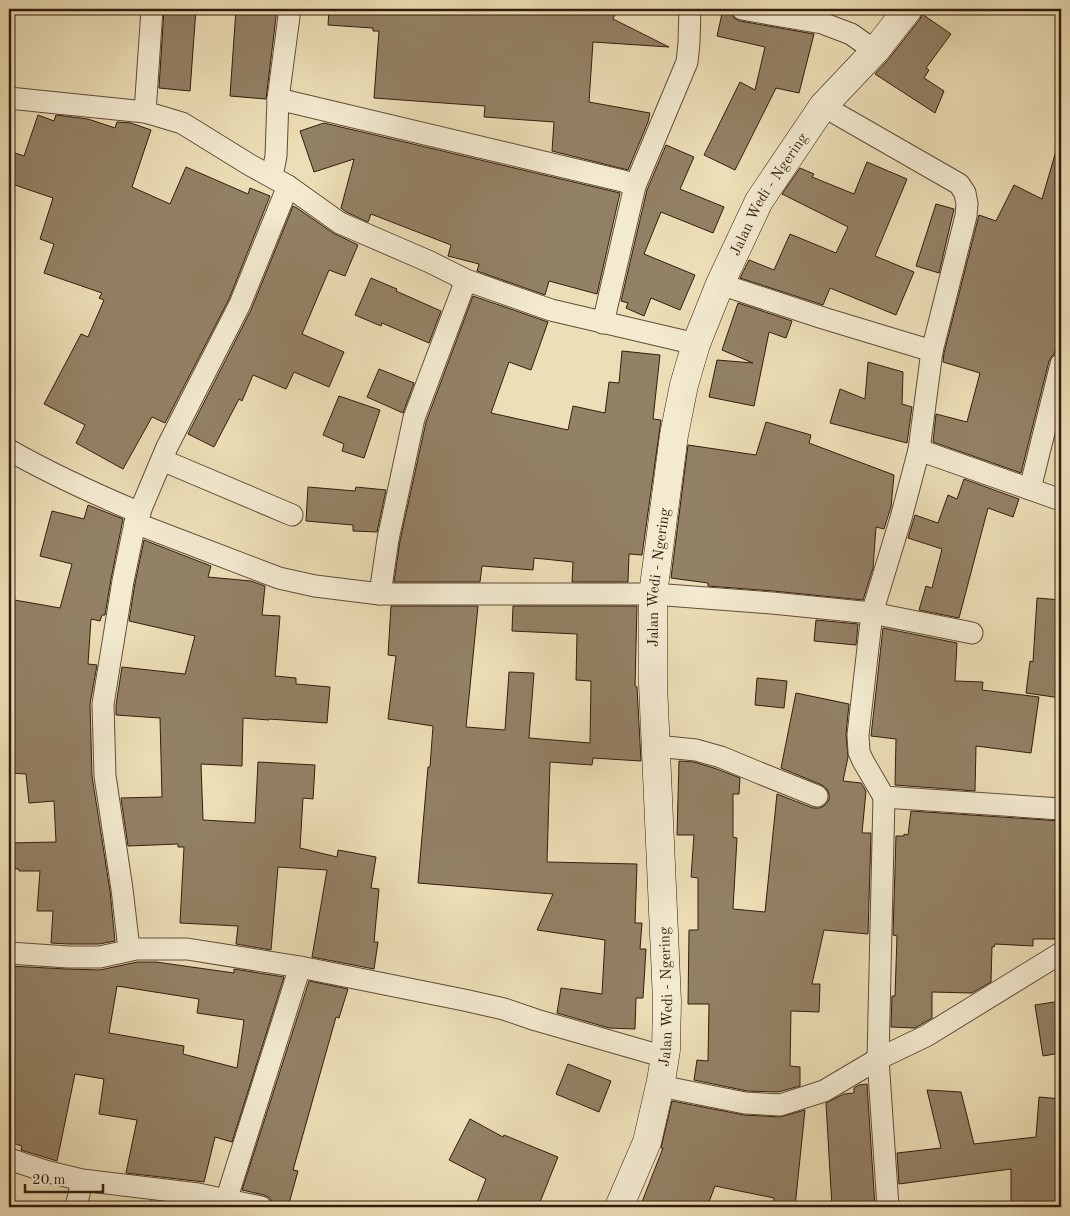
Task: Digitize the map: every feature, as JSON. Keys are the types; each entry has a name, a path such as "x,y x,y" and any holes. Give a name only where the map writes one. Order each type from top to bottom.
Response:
{"main road":[{"name":"Jalan Wedi - Ngering","path":"619,1207 647,1142 666,1050 667,1001 656,746 653,594 674,435 684,385 696,344 720,284 759,201 823,106 875,50 908,9"}],"street":[{"path":"145,112 152,9"},
{"path":"129,950 105,776 103,704 123,581 137,518 166,448 240,304 280,181 276,156 278,99 290,9"},
{"path":"603,323 636,186 687,62 690,9"},
{"path":"742,9 822,23 851,34 875,50"},
{"path":"9,98 145,112 182,123 250,165 280,181 340,223 430,262 466,280 551,310 696,344"},
{"path":"278,99 623,181 636,186"},
{"path":"823,106 959,184 965,193 967,204 964,228 932,350 919,450 901,518 872,613 858,735 859,752 862,761 884,797 878,1059 888,1207"},
{"path":"380,594 388,539 414,418 466,280"},
{"path":"720,284 823,318 932,350"},
{"path":"1030,489 1061,364"},
{"path":"9,450 40,468 100,496 137,518 279,578 315,586 380,594 653,594 872,613 972,633"},
{"path":"919,450 1061,500"},
{"path":"162,460 292,515"},
{"path":"656,746 696,750 721,757 818,796"},
{"path":"884,797 1061,809"},
{"path":"9,952 100,956 129,950 187,949 300,967 504,1009 665,1057"},
{"path":"660,1086 745,1103 780,1105 824,1091 878,1059 926,1036 1061,954"},
{"path":"225,1203 300,967"},
{"path":"9,1159 45,1171 82,1180 198,1194 225,1203 261,1207"},
{"path":"76,1207 82,1180"}],"building":[{"path":"164,9 196,9 190,91 159,88"},
{"path":"236,9 277,9 266,99 230,96"},
{"path":"329,9 617,9 613,19 669,47 593,42 589,102 650,113 628,170 552,151 554,122 484,117 485,106 374,98 379,31 373,31 373,28 328,25"},
{"path":"723,9 730,11 734,18 740,21 814,34 799,93 776,88 735,170 704,155 740,82 755,90 765,47 717,36"},
{"path":"922,14 951,34 926,68 929,70 924,78 944,91 935,113 875,74 920,19"},
{"path":"38,115 54,121 56,115 88,119 115,128 117,122 131,123 151,130 132,187 170,204 186,167 248,194 250,188 270,196 229,299 165,423 152,417 123,469 76,443 85,425 44,404 81,334 88,337 104,300 99,298 102,293 44,273 54,244 40,239 53,198 9,183 9,151 24,156"},
{"path":"324,123 620,193 597,294 549,281 545,295 477,271 479,264 448,256 451,245 371,214 368,222 346,212 341,208 354,159 314,172 300,131"},
{"path":"666,145 694,157 680,189 724,207 713,233 661,212 644,254 695,275 680,310 651,298 644,316 626,308 628,303 621,301 647,190"},
{"path":"1056,151 1061,152 1061,331 1054,354 1049,361 1021,473 933,442 936,414 967,422 980,373 943,362 979,215 996,221 1014,185 1042,199"},
{"path":"867,162 907,179 875,256 914,272 896,315 830,288 823,305 740,278 749,260 774,270 790,234 836,253 848,227 782,194 800,168 814,174 812,177 854,194"},
{"path":"936,204 954,209 939,273 916,266"},
{"path":"293,206 333,233 358,245 345,276 329,270 302,334 344,352 329,387 294,372 286,389 253,375 242,401 239,399 214,447 188,434 251,310"},
{"path":"371,278 441,311 429,343 382,323 381,326 355,315"},
{"path":"473,296 548,322 531,370 509,362 491,413 568,430 573,406 605,413 609,382 619,383 622,351 660,355 653,419 661,420 642,555 629,554 628,582 572,582 573,562 534,558 533,570 482,566 480,582 394,582 400,541 426,422"},
{"path":"738,303 792,321 786,338 769,332 754,406 709,397 717,360 753,363 722,350"},
{"path":"868,362 903,372 902,404 912,407 907,443 830,423 840,389 865,399"},
{"path":"379,369 414,383 403,413 367,397"},
{"path":"339,396 380,410 364,458 342,451 344,444 323,435"},
{"path":"766,422 811,435 809,443 894,475 891,507 884,529 876,527 873,568 863,600 708,586 708,583 671,578 688,445 756,455"},
{"path":"964,479 1019,499 1013,517 988,508 959,618 919,610 926,586 932,588 942,549 908,538 915,515 938,523 948,495 957,499"},
{"path":"308,487 355,491 356,487 386,490 377,532 353,531 353,525 306,521"},
{"path":"88,505 123,519 105,615 102,615 100,621 91,619 88,664 97,665 90,704 92,776 110,891 115,941 99,944 51,943 53,911 37,911 40,871 9,869 9,843 56,842 54,801 29,803 26,774 9,773 9,599 60,608 72,564 40,556 52,511 84,519"},
{"path":"144,540 211,566 208,577 251,581 265,586 262,615 280,616 275,676 296,678 296,684 330,687 327,723 243,718 242,766 201,764 203,820 255,823 258,762 315,765 313,799 303,798 300,848 337,857 338,850 376,857 371,888 379,889 374,942 378,942 374,969 312,957 327,870 278,867 271,950 236,944 238,926 180,923 184,847 178,847 178,844 128,846 121,798 162,797 160,718 116,715 122,667 185,674 195,636 129,621"},
{"path":"1037,598 1061,600 1061,698 1026,693 1030,661 1033,662"},
{"path":"391,606 478,606 466,727 505,730 509,672 534,673 529,738 590,743 591,681 576,680 577,634 512,631 513,606 637,606 635,686 637,687 641,761 593,758 592,765 550,762 547,862 637,864 635,923 642,923 640,949 646,949 643,998 636,998 635,1029 609,1028 557,1013 561,988 602,994 605,940 537,930 553,894 418,883 433,726 388,719 396,656 388,655"},
{"path":"816,620 858,624 856,645 814,641"},
{"path":"883,628 957,643 955,681 983,682 982,690 1039,697 1031,753 976,746 975,791 895,785 896,739 871,736"},
{"path":"757,678 787,681 784,708 755,705"},
{"path":"796,693 849,704 846,734 848,757 843,781 861,783 866,791 862,833 871,833 868,934 824,930 812,984 820,984 819,1012 791,1011 790,1066 800,1067 800,1086 778,1092 747,1091 694,1080 697,1060 708,1061 709,1004 688,1004 689,930 698,930 698,878 691,877 694,835 677,835 679,761 694,762 740,778 739,794 733,794 733,837 737,838 733,909 765,912 777,794 813,808 824,806 829,800 827,789 822,785 781,768"},
{"path":"911,811 1061,821 1061,939 1033,939 1033,946 995,944 992,947 991,982 972,993 932,992 932,1018 915,1028 891,1027 892,996 895,996 897,936 893,935 896,836 908,835"},
{"path":"137,962 156,962 234,973 234,969 284,977 232,1142 215,1137 204,1182 126,1173 137,1120 99,1114 104,1079 75,1074 57,1161 21,1150 22,1146 9,1142 9,966 100,970","holes":["117,986 199,999 197,1013 244,1020 237,1068 183,1054 184,1046 109,1033"]},
{"path":"309,981 348,989 339,1018 336,1017 293,1170 298,1171 287,1207 273,1203 270,1198 264,1195 242,1190"},
{"path":"1061,1001 1061,1053 1043,1056 1035,1005"},
{"path":"568,1064 611,1081 599,1112 556,1094"},
{"path":"867,1084 875,1207 832,1207 826,1103 844,1094 854,1093 854,1088"},
{"path":"927,1090 961,1092 974,1144 1036,1137 1039,1097 1061,1099 1061,1202 1039,1202 1039,1207 1011,1207 1011,1169 899,1184 897,1153 941,1148"},
{"path":"672,1101 744,1115 780,1117 805,1110 795,1207 773,1207 774,1198 715,1186 707,1207 640,1207 663,1148 661,1148"},
{"path":"470,1119 503,1137 504,1135 558,1157 538,1207 475,1207 486,1179 449,1160"},
{"path":"150,1201 195,1206 148,1207"}]}
